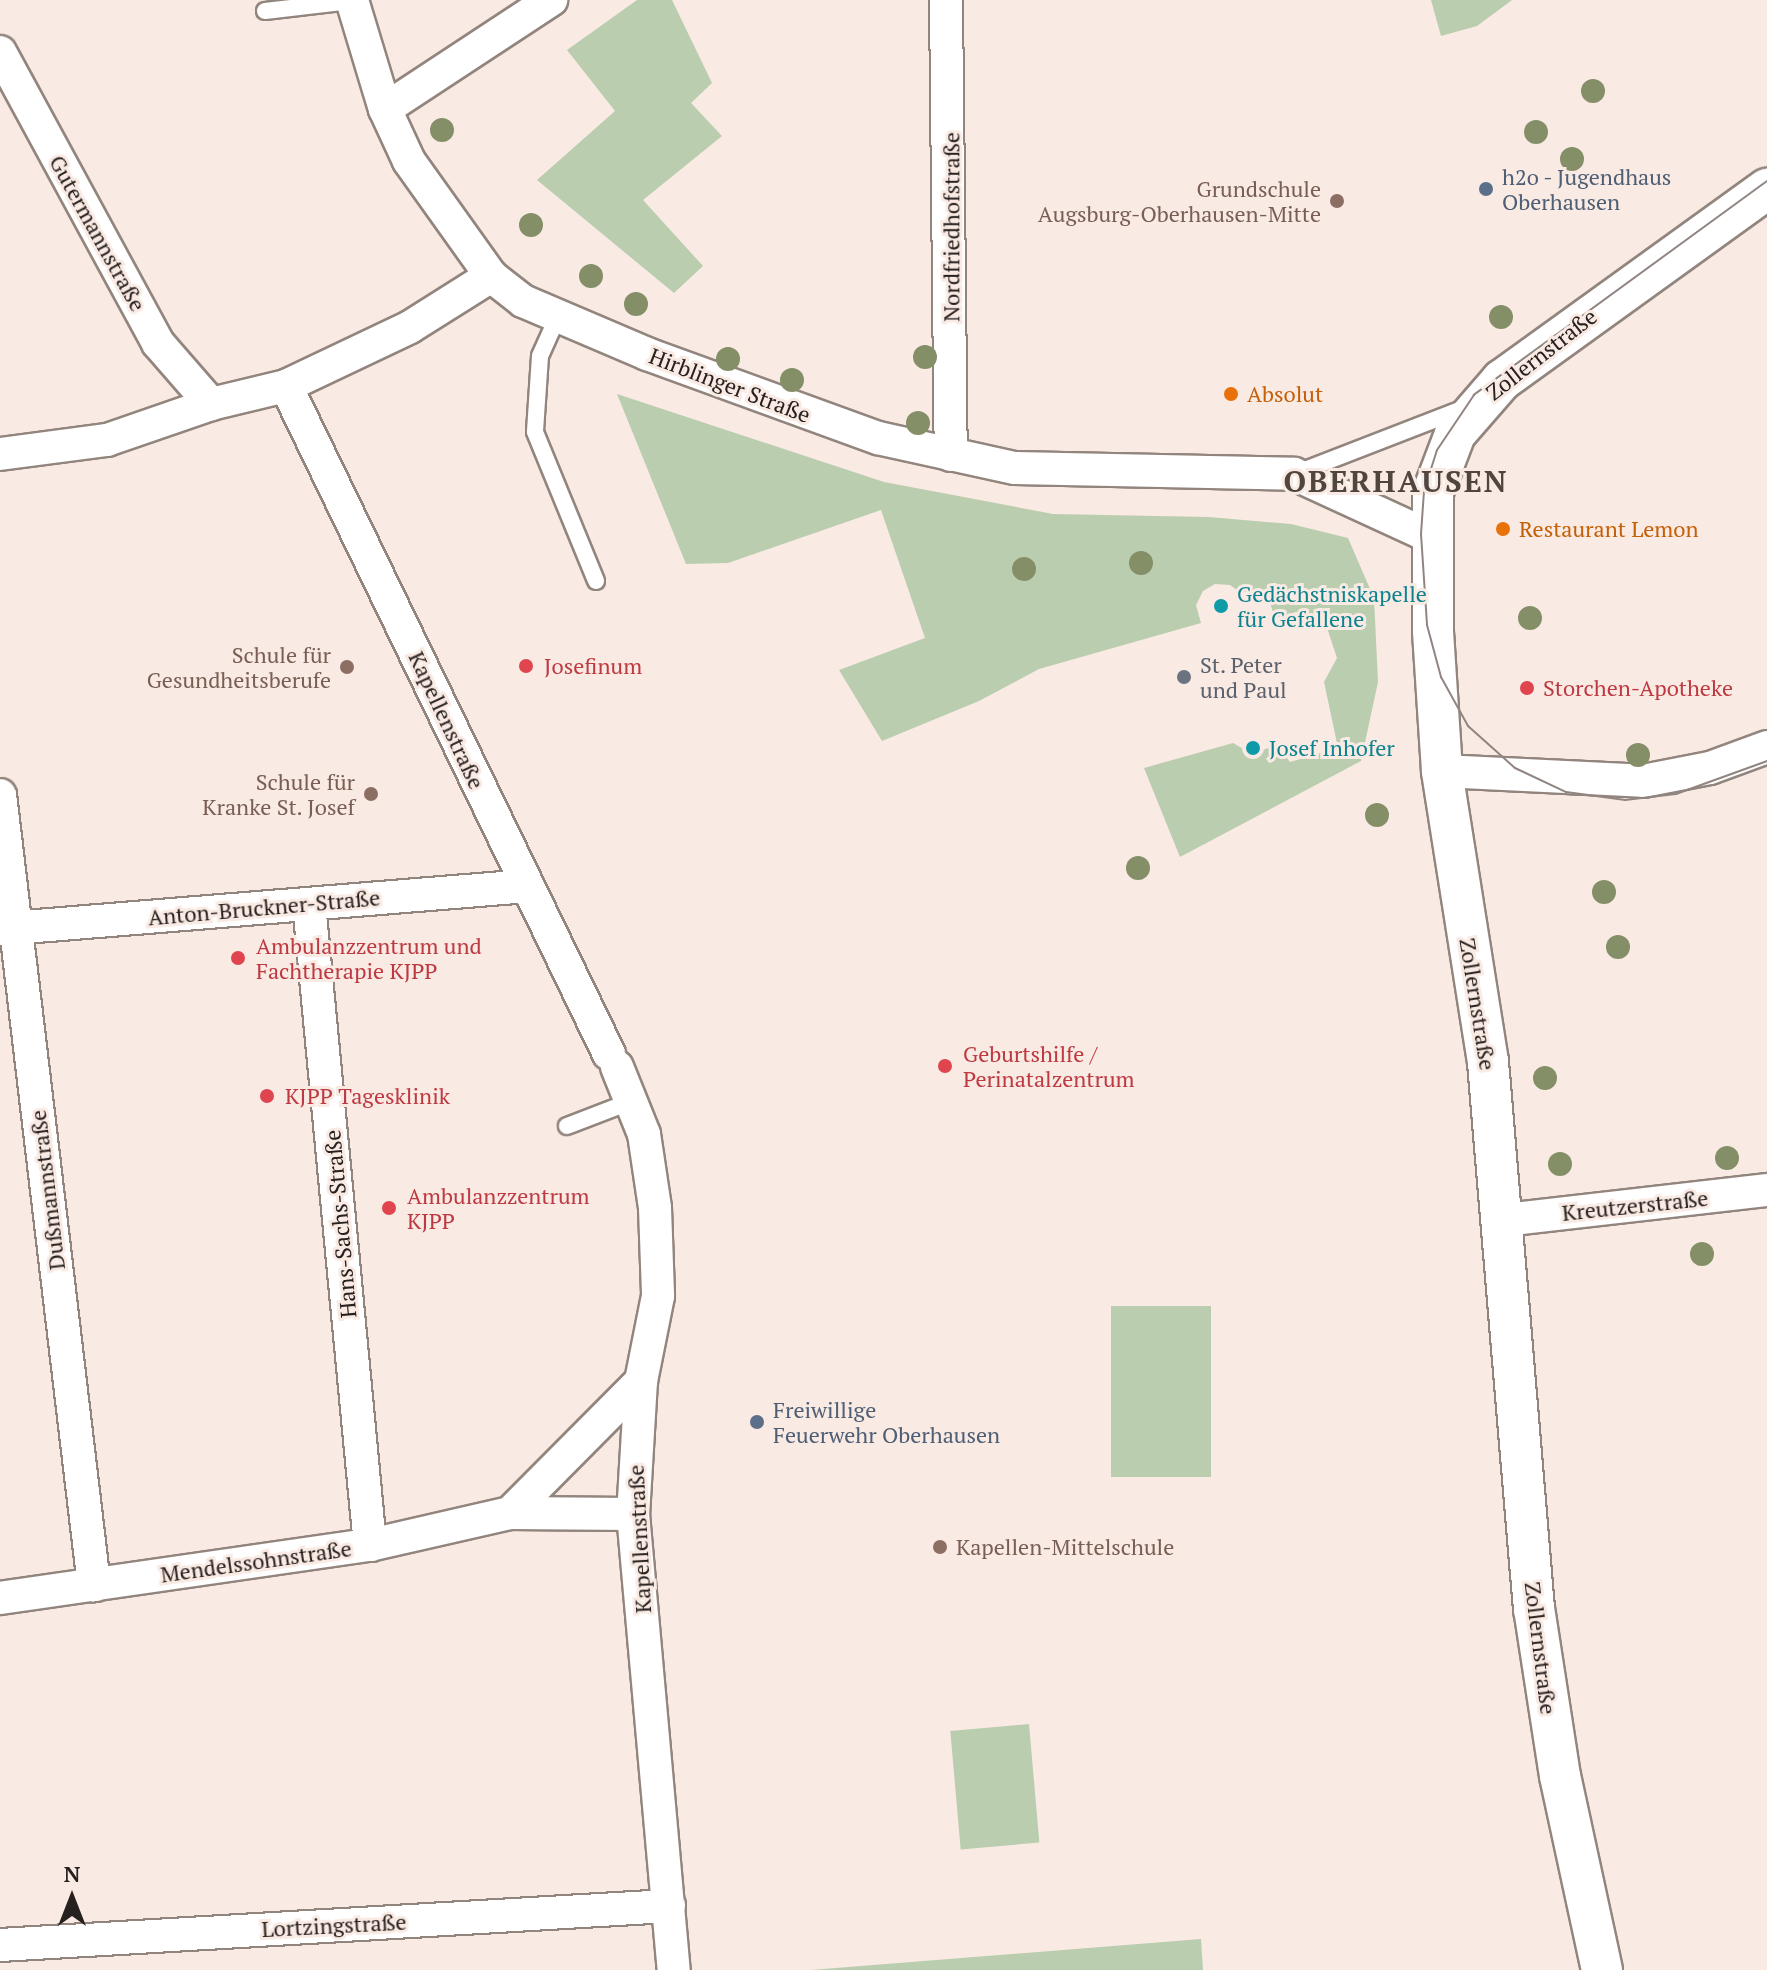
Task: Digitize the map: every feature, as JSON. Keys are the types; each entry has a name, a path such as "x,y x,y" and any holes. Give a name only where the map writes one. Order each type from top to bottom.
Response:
{"street":[{"name":"Hirblinger Straße","path":"352,0 385,109 409,161 491,276 523,301 832,423 951,455 1015,468 1085,472 1294,474 1431,537"},
{"path":"385,109 551,0"},
{"name":"Nordfriedhofstraße","path":"946,0 951,455"},
{"name":"Gutermannstraße","path":"0,52 158,343 211,404"},
{"name":"Zollernstraße","path":"1602,1970 1557,1761 1534,1609 1504,1220 1488,1062 1442,771 1431,537 1438,473 1455,434 1479,403 1527,361 1767,189"},
{"path":"0,454 107,440 162,425 211,404 286,386 410,327 491,276"},
{"name":"Kapellenstraße","path":"286,386 613,1060 644,1134 655,1208 657,1281 641,1381 633,1514 674,1970"},
{"path":"1442,771 1592,783 1643,781 1710,768 1767,747"},
{"name":"Dußmannstraße","path":"0,795 8,929 94,1585"},
{"name":"Anton-Bruckner-Straße","path":"8,929 527,886"},
{"name":"Hans-Sachs-Straße","path":"309,904 370,1545"},
{"name":"Kreutzerstraße","path":"1504,1220 1767,1190"},
{"path":"510,1513 641,1381"},
{"name":"Mendelssohnstraße","path":"0,1598 370,1545 510,1513 633,1514"},
{"name":"Lortzingstraße","path":"0,1945 669,1906"}],"lane":[{"path":"265,11 352,0"},
{"path":"558,316 540,356 535,432 596,581"},
{"name":"Hirblinger Straße","path":"1294,474 1479,403"},
{"path":"567,1126 632,1101"}],"green space":[{"path":"637,0 672,0 712,83 691,103 722,136 643,200 703,266 674,293 537,180 615,111 567,50"},
{"path":"1431,0 1512,0 1477,26 1441,36"},
{"path":"617,394 884,482 1053,514 1209,517 1291,524 1348,538 1374,598 1378,682 1361,761 1180,857 1144,768 1233,743 1252,754 1277,745 1290,762 1338,748 1324,682 1337,658 1326,625 1296,612 1275,618 1268,597 1243,603 1241,593 1230,585 1215,584 1203,591 1196,605 1201,623 1039,669 979,701 882,741 839,670 925,638 881,510 728,563 686,564"},
{"path":"1111,1306 1211,1306 1211,1477 1111,1477"},
{"path":"1029,1724 1039,1843 961,1849 950,1731"},
{"path":"1201,1939 1203,1970 811,1970"}],"tram line":[{"path":"1767,181 1474,395 1437,450 1424,491 1421,534 1427,625 1441,677 1468,726 1515,768 1566,792 1625,800 1676,794 1767,761"}],"place":[{"name":"h2o - Jugendhaus Oberhausen","path":"1486,189"},
{"name":"Grundschule Augsburg-Oberhausen-Mitte","path":"1337,201"},
{"name":"Absolut","path":"1231,394"},
{"name":"Restaurant Lemon","path":"1503,529"},
{"name":"Gedächstniskapelle für Gefallene","path":"1221,606"},
{"name":"Josefinum","path":"526,666"},
{"name":"Schule für Gesundheitsberufe","path":"347,667"},
{"name":"St. Peter und Paul","path":"1184,677"},
{"name":"Storchen-Apotheke","path":"1527,688"},
{"name":"Josef Inhofer","path":"1253,748"},
{"name":"Schule für Kranke St. Josef","path":"371,794"},
{"name":"Ambulanzzentrum und Fachtherapie KJPP","path":"238,958"},
{"name":"Geburtshilfe / Perinatalzentrum","path":"945,1066"},
{"name":"KJPP Tagesklinik","path":"267,1096"},
{"name":"Ambulanzzentrum KJPP","path":"389,1208"},
{"name":"Freiwillige Feuerwehr Oberhausen","path":"757,1422"},
{"name":"Kapellen-Mittelschule","path":"940,1547"}],"district":[{"name":"OBERHAUSEN","path":"1396,481"}]}
